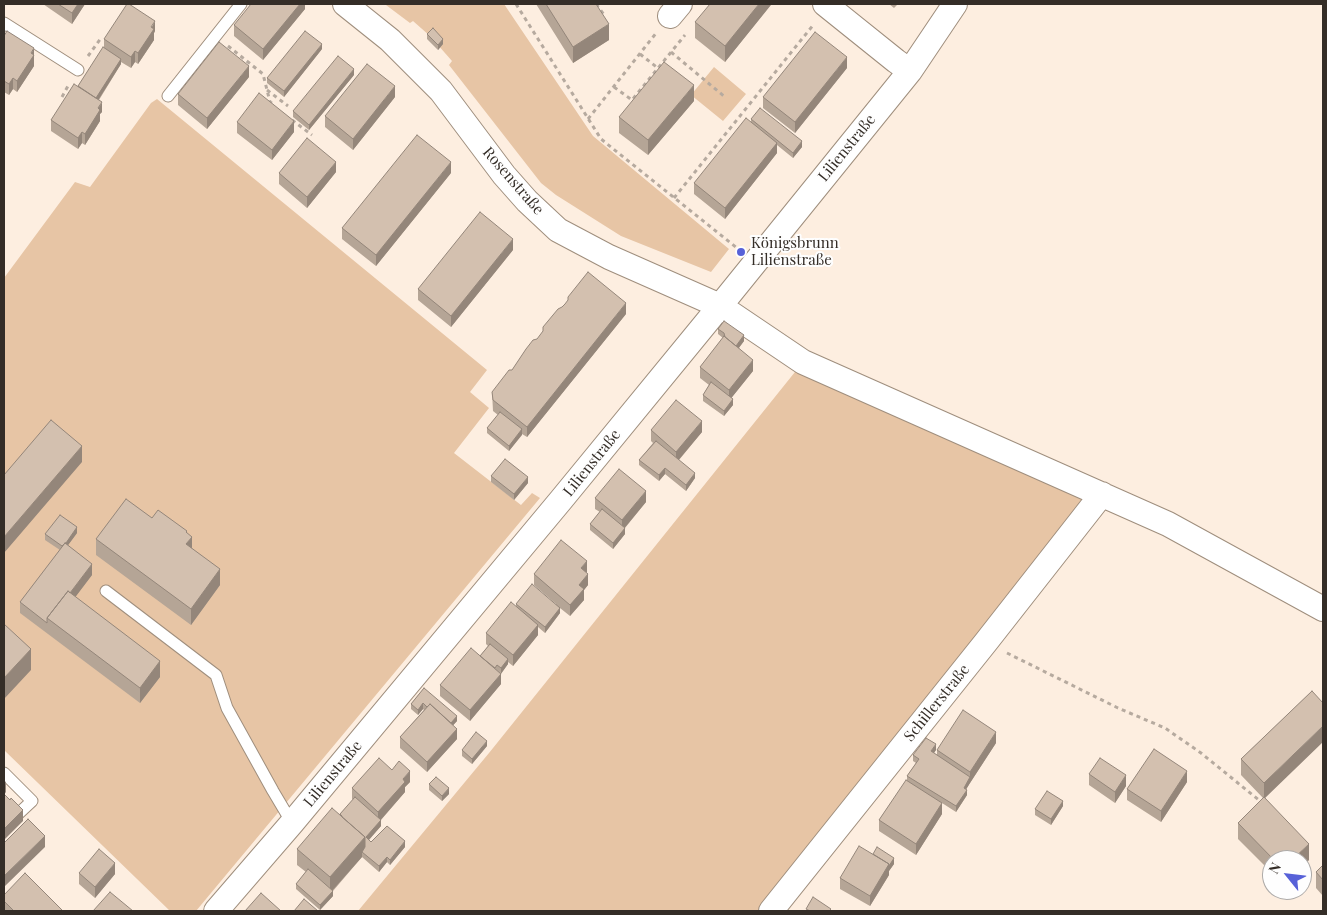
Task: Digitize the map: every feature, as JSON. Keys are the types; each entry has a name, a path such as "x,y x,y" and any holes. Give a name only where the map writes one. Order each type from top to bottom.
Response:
{"street":[{"name":"Rosenstraße","path":"345,4 390,40 441,91 504,175 527,201 558,230 609,257 720,306"},
{"name":"Lilienstraße","path":"216,911 292,823 720,306 910,71 955,4"},
{"path":"827,5 910,71"},
{"path":"720,306 803,362 1168,524 1323,609"},
{"name":"Schillerstraße","path":"771,911 1102,494"}],"lane":[{"path":"168,96 241,4"},
{"path":"4,22 78,70"},
{"path":"106,591 216,675 227,708 292,823"},
{"path":"4,774 32,802 17,815"}],"path":[{"path":"516,4 601,139 754,263"},
{"path":"596,4 605,16"},
{"path":"674,198 827,5"},
{"path":"588,119 675,10"},
{"path":"614,87 632,100 688,32"},
{"path":"216,36 263,74 270,102 277,107"},
{"path":"671,52 725,97"},
{"path":"640,54 665,74"},
{"path":"267,89 288,106"},
{"path":"291,118 312,135"},
{"path":"986,642 1118,708 1164,728 1201,752 1260,801"}],"shaded area":[{"path":"387,4 504,4 593,136 729,249 711,272 621,236 556,195 541,183 449,65 452,61 430,36 413,21 410,23"},
{"path":"714,67 746,94 723,121 691,95"},
{"path":"157,99 487,370 470,392 489,408 454,453 521,505 532,493 540,498 196,911 170,911 4,750 4,278 75,182 90,187 151,103"},
{"path":"803,362 1094,500 762,911 358,911 489,753"}],"building":[{"path":"58,4 78,4 72,13"},
{"path":"127,4 155,21 151,27 154,29 138,53 135,51 131,57 104,39"},
{"path":"251,4 300,4 263,49 234,25"},
{"path":"546,4 596,4 609,24 573,47"},
{"path":"710,4 759,4 725,46 695,22"},
{"path":"433,28 443,39 438,45 427,34"},
{"path":"7,31 34,48 31,53 34,55 17,81 13,78 9,84 4,81 4,36"},
{"path":"305,31 322,44 284,91 267,78"},
{"path":"815,32 847,57 795,122 763,97"},
{"path":"219,42 249,66 207,118 178,94"},
{"path":"103,47 121,59 96,98 78,86"},
{"path":"338,56 354,69 309,125 293,111"},
{"path":"664,62 694,85 648,140 619,117"},
{"path":"367,64 395,86 353,139 325,116"},
{"path":"74,84 102,102 98,108 100,110 85,134 82,132 78,138 51,120"},
{"path":"259,93 294,121 272,150 237,122"},
{"path":"760,108 802,141 793,153 751,119"},
{"path":"746,118 777,143 725,208 694,183"},
{"path":"417,135 451,162 376,255 342,228"},
{"path":"307,138 336,162 307,197 279,173"},
{"path":"480,212 513,239 451,316 418,289"},
{"path":"588,272 626,303 527,427 493,400 492,392 509,370 512,370 533,340 537,339 543,331 543,327 558,309 565,304 568,297"},
{"path":"724,321 744,335 736,346 718,329"},
{"path":"724,336 753,360 729,390 700,367"},
{"path":"711,382 733,399 724,411 703,395"},
{"path":"676,400 702,421 676,452 651,430"},
{"path":"500,412 522,429 509,446 487,428"},
{"path":"51,420 82,446 4,537 4,475"},
{"path":"656,441 695,473 686,485 665,468 659,475 639,460"},
{"path":"505,459 528,477 514,494 491,476"},
{"path":"619,469 646,491 622,520 595,498"},
{"path":"126,499 152,518 158,510 187,531 192,537 186,544 220,569 191,609 96,539"},
{"path":"602,509 625,528 613,543 590,524"},
{"path":"60,515 77,527 62,546 45,534"},
{"path":"561,540 587,561 581,568 588,574 579,585 584,589 570,605 534,574"},
{"path":"65,543 92,564 70,593 68,591 47,618 47,623 20,602"},
{"path":"532,584 560,608 545,627 516,604"},
{"path":"68,591 160,661 140,688 47,618"},
{"path":"511,602 538,625 513,655 486,633"},
{"path":"4,624 31,649 4,678"},
{"path":"490,644 508,659 501,668 497,665 495,668 480,656"},
{"path":"471,648 501,674 470,710 440,685"},
{"path":"424,688 457,716 451,723 430,704 427,707 423,703 418,710 411,704"},
{"path":"1312,691 1323,703 1323,726 1264,783 1241,759"},
{"path":"430,704 457,729 427,762 400,737"},
{"path":"963,710 996,732 970,772 937,750"},
{"path":"476,732 487,741 472,759 462,750"},
{"path":"926,738 936,744 931,751 970,777 964,788 967,790 956,806 907,776 919,759 913,755"},
{"path":"1154,749 1187,771 1161,811 1127,789"},
{"path":"379,758 392,770 399,761 410,771 403,779 405,782 378,812 352,788"},
{"path":"1100,758 1126,775 1115,792 1089,774"},
{"path":"436,777 449,788 442,796 429,784"},
{"path":"906,780 942,803 916,844 879,820"},
{"path":"1047,791 1063,801 1051,819 1035,809"},
{"path":"4,794 23,810 4,829"},
{"path":"355,797 381,820 366,837 371,842 387,826 405,841 390,860 387,857 379,866 362,852 365,847 365,837 340,814"},
{"path":"1264,797 1309,844 1303,850 1264,850 1238,823"},
{"path":"332,808 365,837 330,877 297,849"},
{"path":"28,819 45,836 4,876 4,843"},
{"path":"859,846 889,864 870,896 840,878"},
{"path":"877,847 894,858 889,866 889,864 873,854"},
{"path":"99,849 115,863 95,887 79,873"},
{"path":"1323,865 1323,880 1316,872"},
{"path":"308,869 333,891 320,905 296,884"},
{"path":"25,873 63,911 14,911 4,901 4,895"},
{"path":"110,892 133,911 93,911"},
{"path":"261,893 281,911 245,911"},
{"path":"813,897 831,909 829,911 810,911 806,909"},
{"path":"304,899 318,911 294,911"}],"place":[{"name":"Königsbrunn Lilienstraße","path":"741,252"}]}
